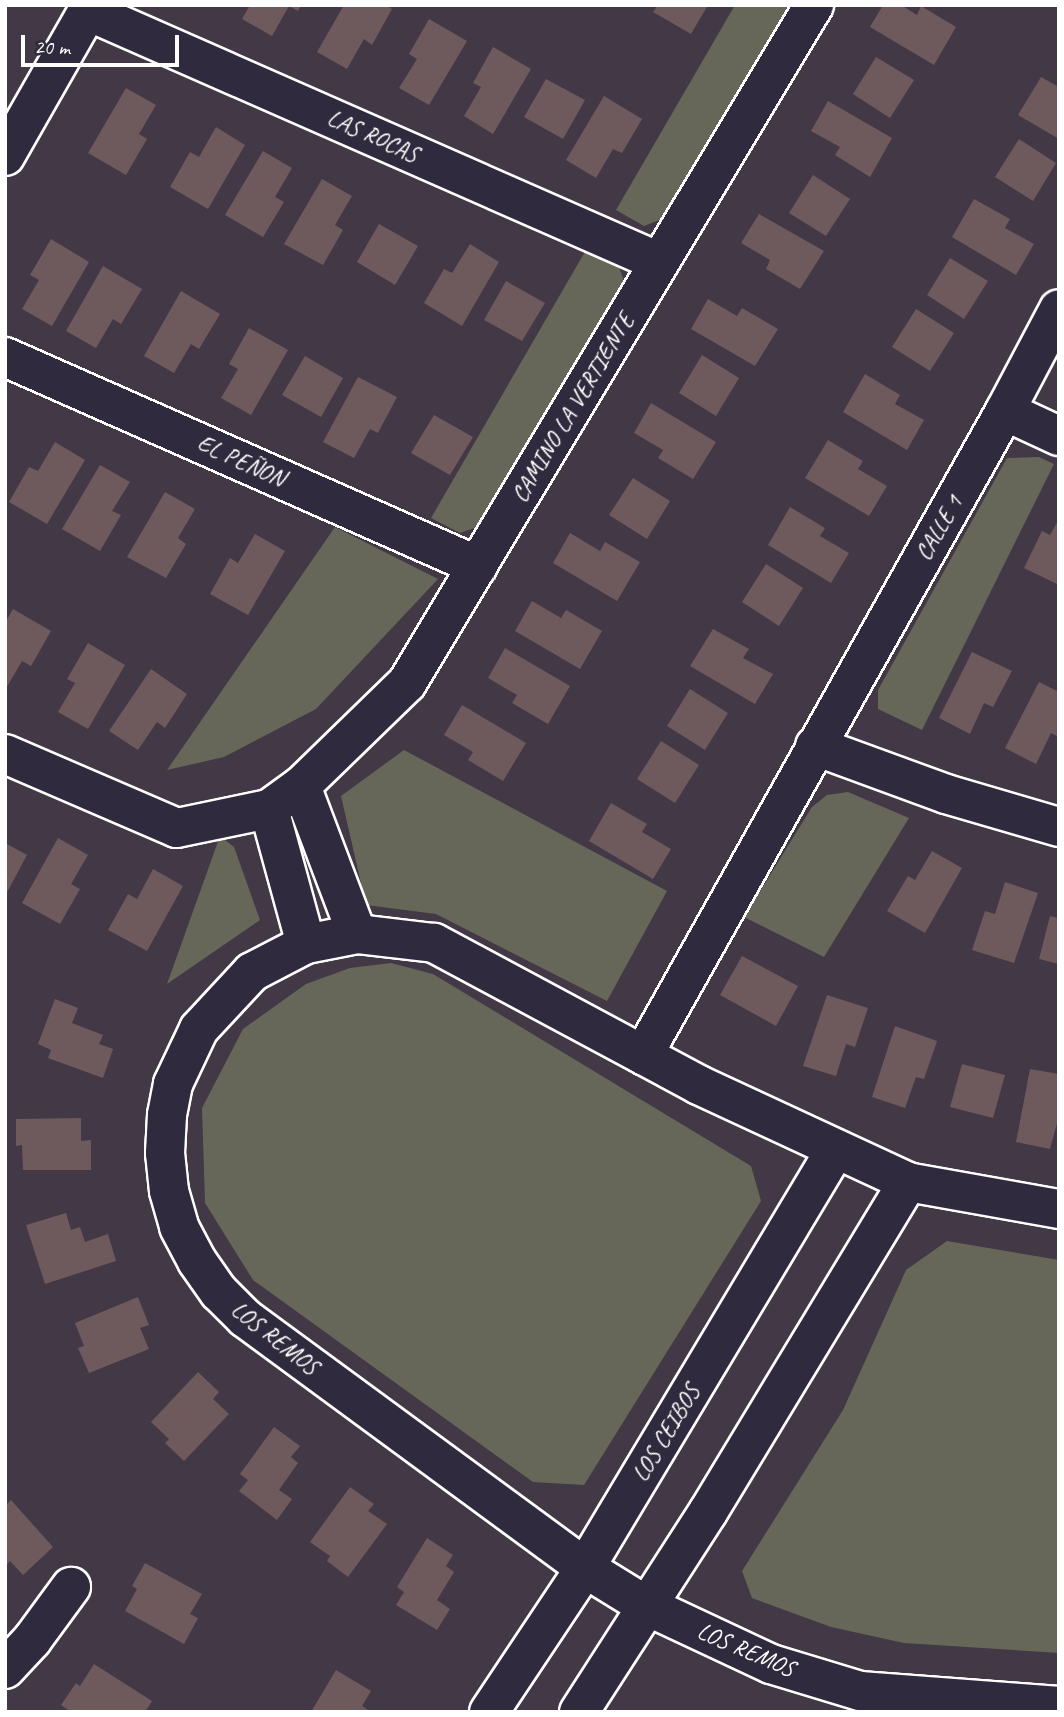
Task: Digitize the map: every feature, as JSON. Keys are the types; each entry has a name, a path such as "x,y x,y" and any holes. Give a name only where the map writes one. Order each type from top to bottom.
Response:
{"street":[{"name":"CAMINO LA VERTIENTE","path":"5,754 177,828 269,809 301,786 407,683 814,5"},
{"name":"LAS ROCAS","path":"89,8 659,262"},
{"path":"5,156 89,8"},
{"name":"CALLE 1","path":"643,1055 1005,411 1059,309"},
{"name":"EL PEÑON","path":"5,357 478,566"},
{"path":"1005,411 1059,436"},
{"path":"815,746 946,793 1059,827"},
{"path":"301,786 357,934"},
{"path":"269,809 306,944"},
{"name":"LOS REMOS","path":"1059,1209 908,1182 835,1150 643,1055 434,943 357,934 306,944 252,972 199,1028 184,1056 169,1105 164,1153 169,1191 179,1227 197,1262 219,1292 246,1318 584,1568 645,1605 771,1664 860,1691 1059,1706"},
{"name":"LOS CEIBOS","path":"489,1712 584,1568 835,1150"},
{"path":"579,1712 645,1605 708,1512 908,1182"},
{"path":"5,1669 32,1640 71,1587"}],"green space":[{"path":"735,5 794,5 662,219 644,226 616,210"},
{"path":"586,250 619,267 626,287 477,527 460,533 431,518"},
{"path":"1039,457 1054,464 922,730 878,709 878,690 1007,458"},
{"path":"335,527 438,579 316,709 224,757 167,770"},
{"path":"404,750 667,891 607,1001 436,914 366,905 341,796"},
{"path":"848,792 909,818 824,957 744,917 812,807 827,795"},
{"path":"220,836 234,847 260,920 167,984"},
{"path":"391,963 433,974 751,1166 761,1201 584,1485 533,1482 253,1280 205,1203 202,1108 243,1029 306,984 350,968"},
{"path":"947,1241 1059,1260 1059,1653 904,1643 831,1627 752,1598 742,1571 843,1410 906,1270"}],"building":[{"path":"250,5 301,5 298,11 289,6 272,36 242,19"},
{"path":"344,5 386,5 392,9 372,45 364,39 347,69 317,52"},
{"path":"658,5 708,5 691,34 653,12"},
{"path":"883,5 901,5 917,15 921,6 956,27 934,65 870,27"},
{"path":"429,19 467,41 429,105 399,88 417,59 409,54"},
{"path":"493,47 531,69 493,134 464,116 481,87 473,83"},
{"path":"876,57 914,80 890,118 853,94"},
{"path":"1041,77 1059,87 1059,139 1018,115"},
{"path":"546,79 585,100 563,139 524,117"},
{"path":"126,88 156,105 139,134 147,139 126,175 88,153"},
{"path":"604,96 642,119 622,153 613,149 596,178 566,160"},
{"path":"828,101 892,138 870,177 835,155 840,147 811,131"},
{"path":"216,127 245,145 208,209 170,187 190,152 199,157"},
{"path":"1019,139 1056,163 1033,201 995,177"},
{"path":"263,151 292,168 275,197 284,202 263,237 225,215"},
{"path":"813,175 850,199 826,236 789,213"},
{"path":"322,179 352,196 335,225 343,230 323,265 284,244"},
{"path":"974,199 1010,219 1005,228 1034,244 1016,275 952,237"},
{"path":"759,214 824,251 800,289 766,269 770,260 741,243"},
{"path":"379,224 418,246 395,285 357,262"},
{"path":"51,239 89,262 52,326 22,309 39,280 30,275"},
{"path":"470,244 499,262 462,326 424,303 444,269 452,273"},
{"path":"950,258 988,281 964,319 927,295"},
{"path":"103,266 142,289 121,324 113,319 96,348 66,331"},
{"path":"506,281 545,303 522,341 484,320"},
{"path":"181,291 220,314 199,349 191,344 174,373 144,356"},
{"path":"708,299 737,316 742,308 778,329 755,366 691,329"},
{"path":"916,309 954,333 930,371 892,347"},
{"path":"249,328 288,350 251,415 221,398 238,369 229,364"},
{"path":"702,355 739,378 716,416 679,393"},
{"path":"305,356 343,378 321,417 282,395"},
{"path":"865,374 900,395 895,404 924,420 907,450 843,412"},
{"path":"358,377 397,397 378,433 370,429 354,458 323,442"},
{"path":"651,403 716,442 693,479 658,458 663,450 634,433"},
{"path":"434,415 473,437 450,475 411,453"},
{"path":"828,440 863,461 858,469 887,486 869,516 805,478"},
{"path":"55,442 85,460 47,524 9,502 29,467 38,471"},
{"path":"100,465 130,482 112,511 121,515 100,551 62,529"},
{"path":"633,478 670,501 647,539 609,515"},
{"path":"165,492 195,509 178,538 186,544 166,578 127,557"},
{"path":"790,507 825,528 820,536 849,553 831,583 768,545"},
{"path":"1059,519 1059,585 1024,568 1042,531 1050,535"},
{"path":"570,533 600,551 605,542 640,562 617,601 553,563"},
{"path":"255,534 285,551 248,615 210,594 230,558 238,563"},
{"path":"766,564 803,588 779,626 742,602"},
{"path":"532,601 561,618 566,610 602,631 580,669 515,631"},
{"path":"13,609 51,631 31,666 22,661 5,690 5,623"},
{"path":"713,629 749,649 743,658 773,674 755,704 690,666"},
{"path":"88,643 125,665 88,729 58,712 75,683 67,679"},
{"path":"505,648 570,686 548,724 512,703 517,695 488,678"},
{"path":"972,652 1012,671 993,707 984,703 970,734 939,718"},
{"path":"151,669 187,694 165,728 157,722 138,750 109,731"},
{"path":"1039,682 1059,692 1059,737 1051,733 1036,764 1005,748"},
{"path":"690,689 728,713 705,750 667,726"},
{"path":"462,705 526,743 503,781 468,760 473,752 444,735"},
{"path":"661,741 699,765 675,803 637,779"},
{"path":"611,803 647,824 642,832 671,849 653,879 589,841"},
{"path":"58,838 88,855 71,884 80,889 60,924 22,903"},
{"path":"5,843 27,855 5,896"},
{"path":"932,851 962,868 925,933 887,911 908,876 915,880"},
{"path":"153,869 183,886 147,951 108,930 128,894 137,899"},
{"path":"1005,882 1038,893 1014,963 972,950 985,911 995,914"},
{"path":"1050,916 1059,918 1059,964 1039,959"},
{"path":"742,956 798,986 776,1026 720,995"},
{"path":"827,995 868,1008 855,1047 846,1044 836,1076 803,1066"},
{"path":"55,999 78,1008 72,1023 103,1035 99,1044 113,1049 103,1078 48,1058 51,1050 38,1044"},
{"path":"895,1026 937,1041 924,1079 916,1077 905,1108 872,1097"},
{"path":"962,1064 1005,1075 993,1118 950,1107"},
{"path":"1030,1069 1059,1074 1059,1116 1050,1149 1016,1142"},
{"path":"81,1118 81,1141 91,1140 91,1170 23,1170 22,1145 16,1146 16,1119"},
{"path":"66,1213 71,1230 80,1227 85,1242 108,1234 116,1261 45,1284 26,1225"},
{"path":"138,1297 149,1325 140,1328 149,1349 89,1373 78,1348 84,1346 75,1323"},
{"path":"198,1372 219,1392 213,1399 229,1414 184,1461 165,1443 169,1439 151,1422"},
{"path":"274,1427 300,1446 291,1457 298,1463 279,1490 292,1499 277,1520 239,1491 248,1480 240,1474"},
{"path":"350,1487 374,1504 368,1511 387,1524 348,1577 327,1561 330,1556 310,1542"},
{"path":"11,1500 53,1547 23,1575 10,1561 5,1566 5,1506"},
{"path":"427,1538 453,1555 446,1566 454,1572 437,1600 450,1609 437,1630 396,1605 404,1592 397,1587"},
{"path":"145,1563 202,1594 190,1614 198,1618 184,1644 125,1611 137,1589 132,1586"},
{"path":"94,1664 152,1701 145,1712 71,1712 61,1705 76,1683 80,1686"},
{"path":"336,1670 371,1691 362,1706 371,1712 311,1712"}]}
